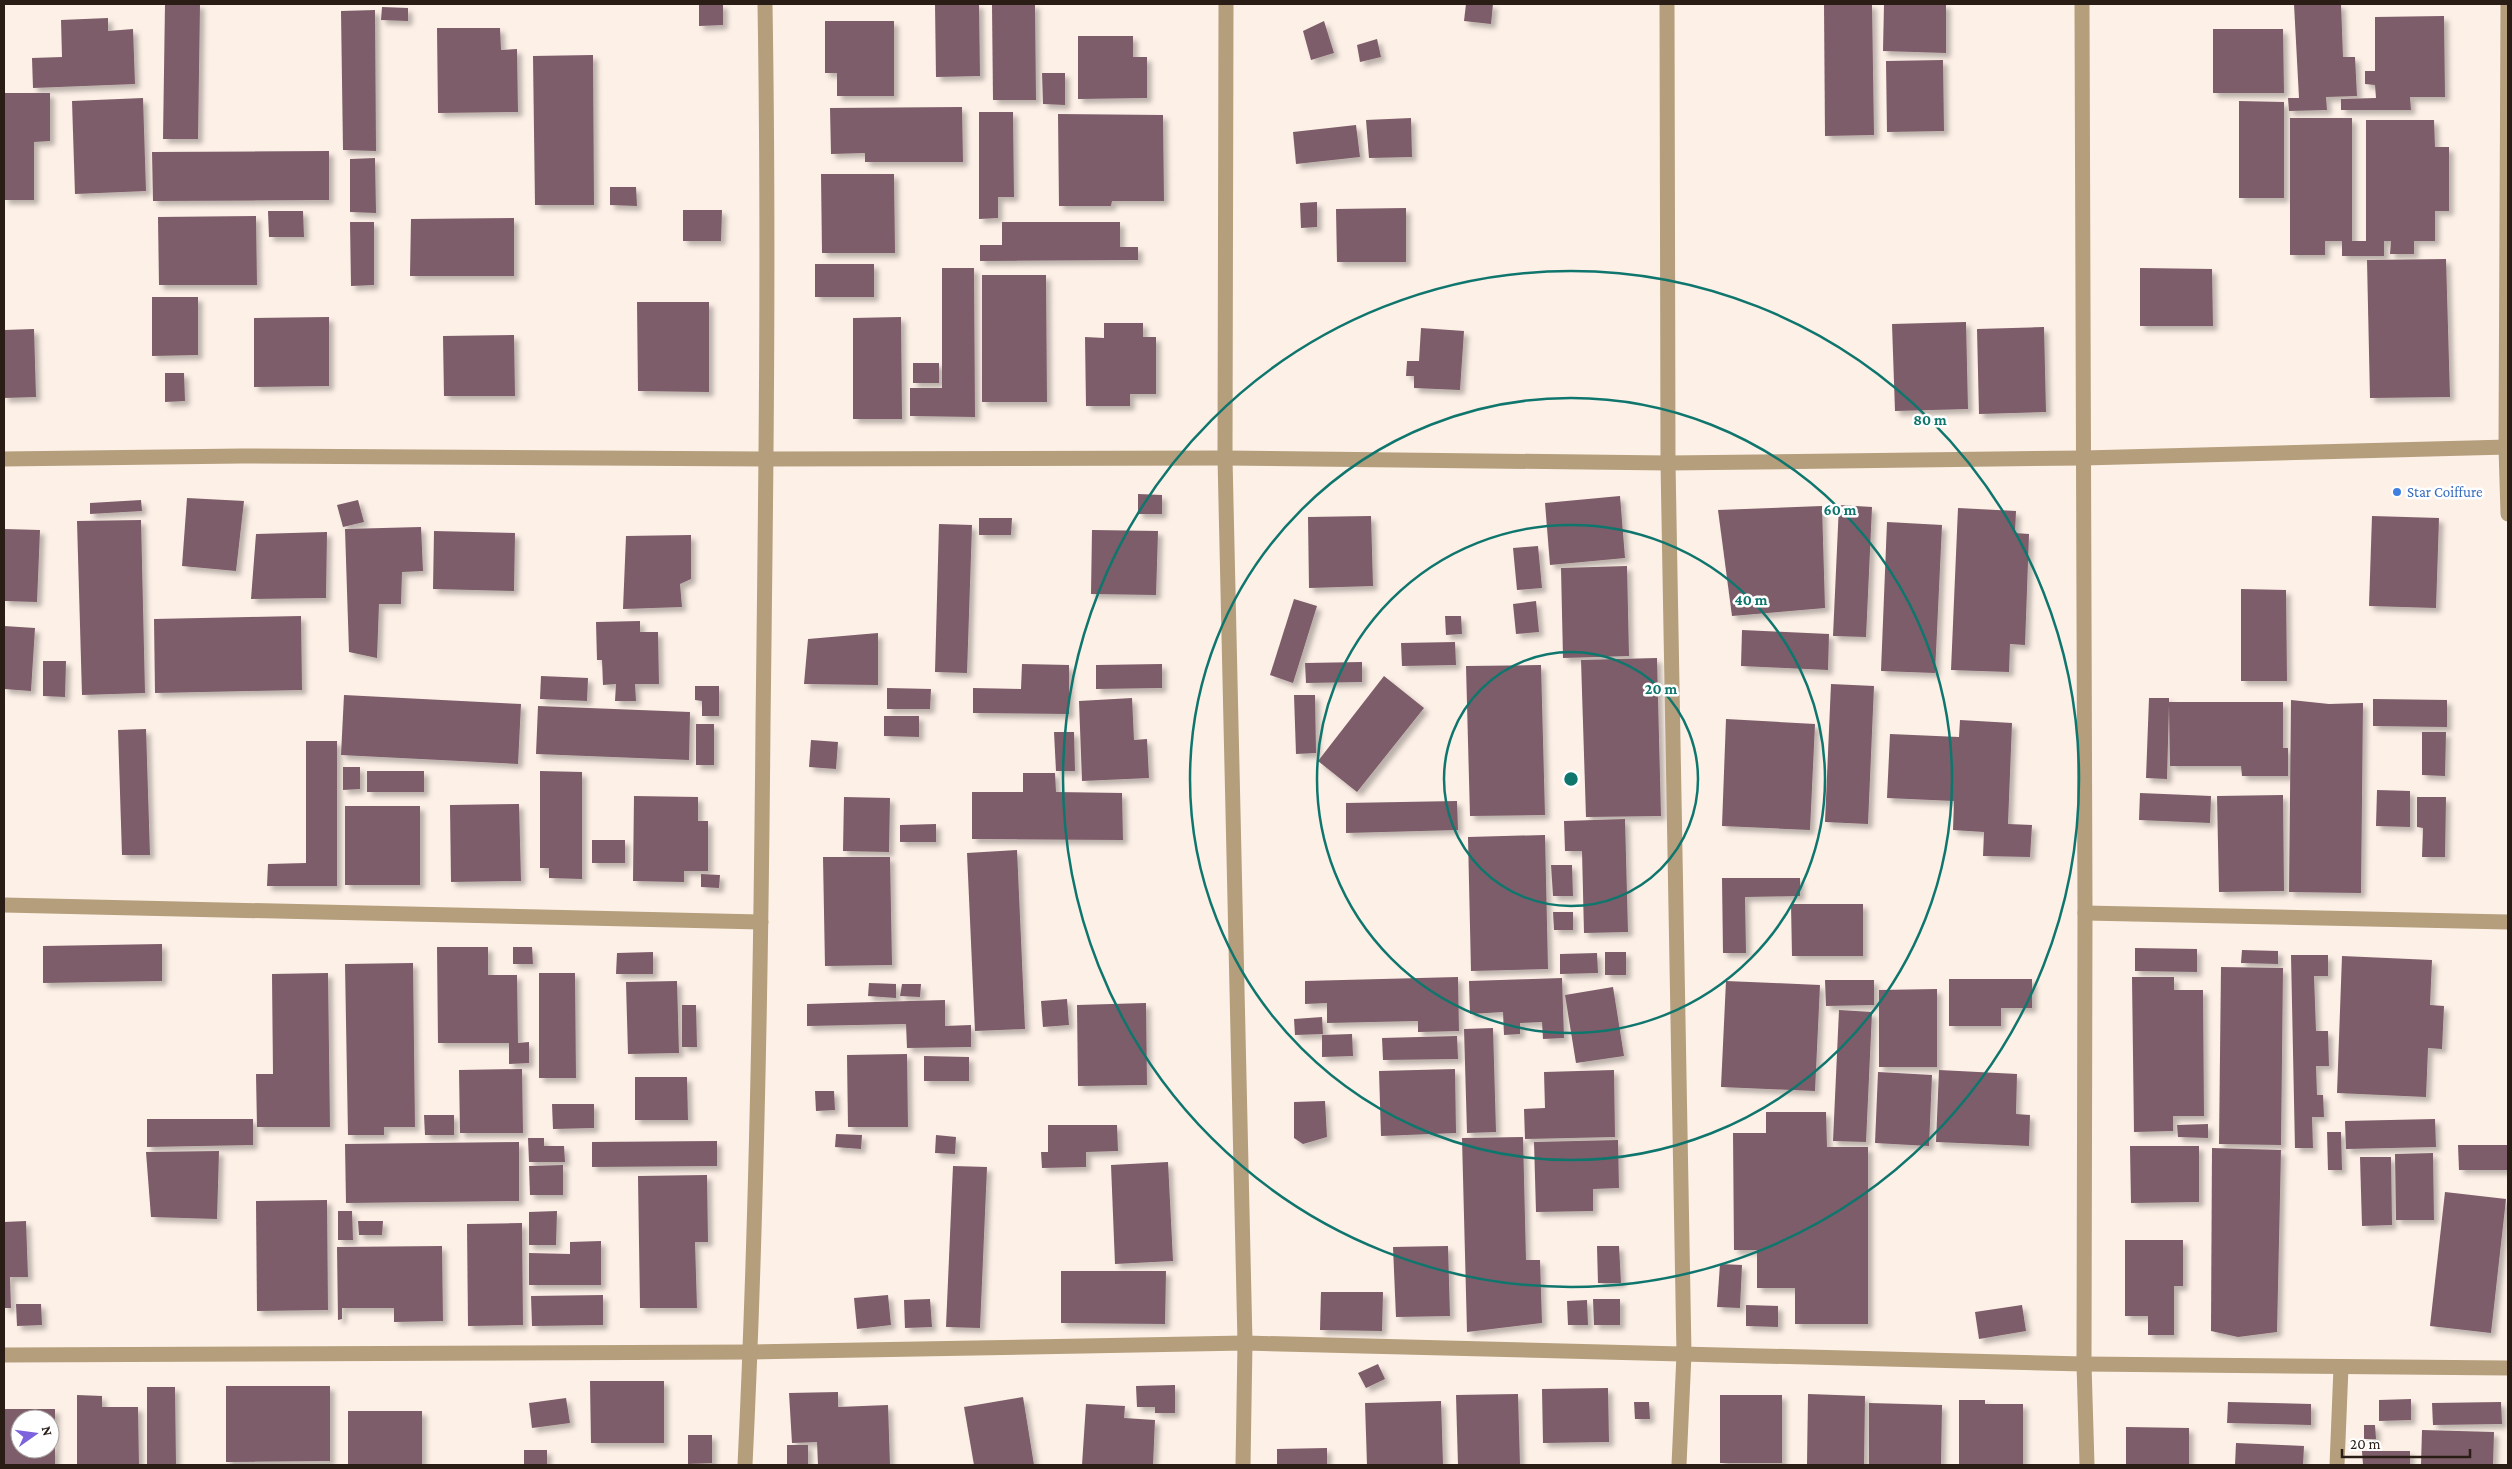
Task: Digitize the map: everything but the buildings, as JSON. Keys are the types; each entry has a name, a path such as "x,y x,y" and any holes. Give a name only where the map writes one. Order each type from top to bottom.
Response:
{"street":[{"path":"746,1465 751,1352 761,922 768,214 765,4"},
{"path":"1226,4 1225,458 1245,1343 1243,1465"},
{"path":"1667,4 1668,463 1684,1354 1679,1465"},
{"path":"2082,4 2085,913 2084,1364 2087,1465"},
{"path":"2508,4 2508,514"},
{"path":"4,459 242,456 766,459 1225,458 1668,463 2083,458 2507,447"},
{"path":"4,905 761,922"},
{"path":"2085,913 2508,922"},
{"path":"4,1355 751,1352 1245,1343 2084,1364 2508,1368"},
{"path":"2337,1465 2342,1367"}],"place":[{"name":"Star Coiffure","path":"2397,492"}]}
